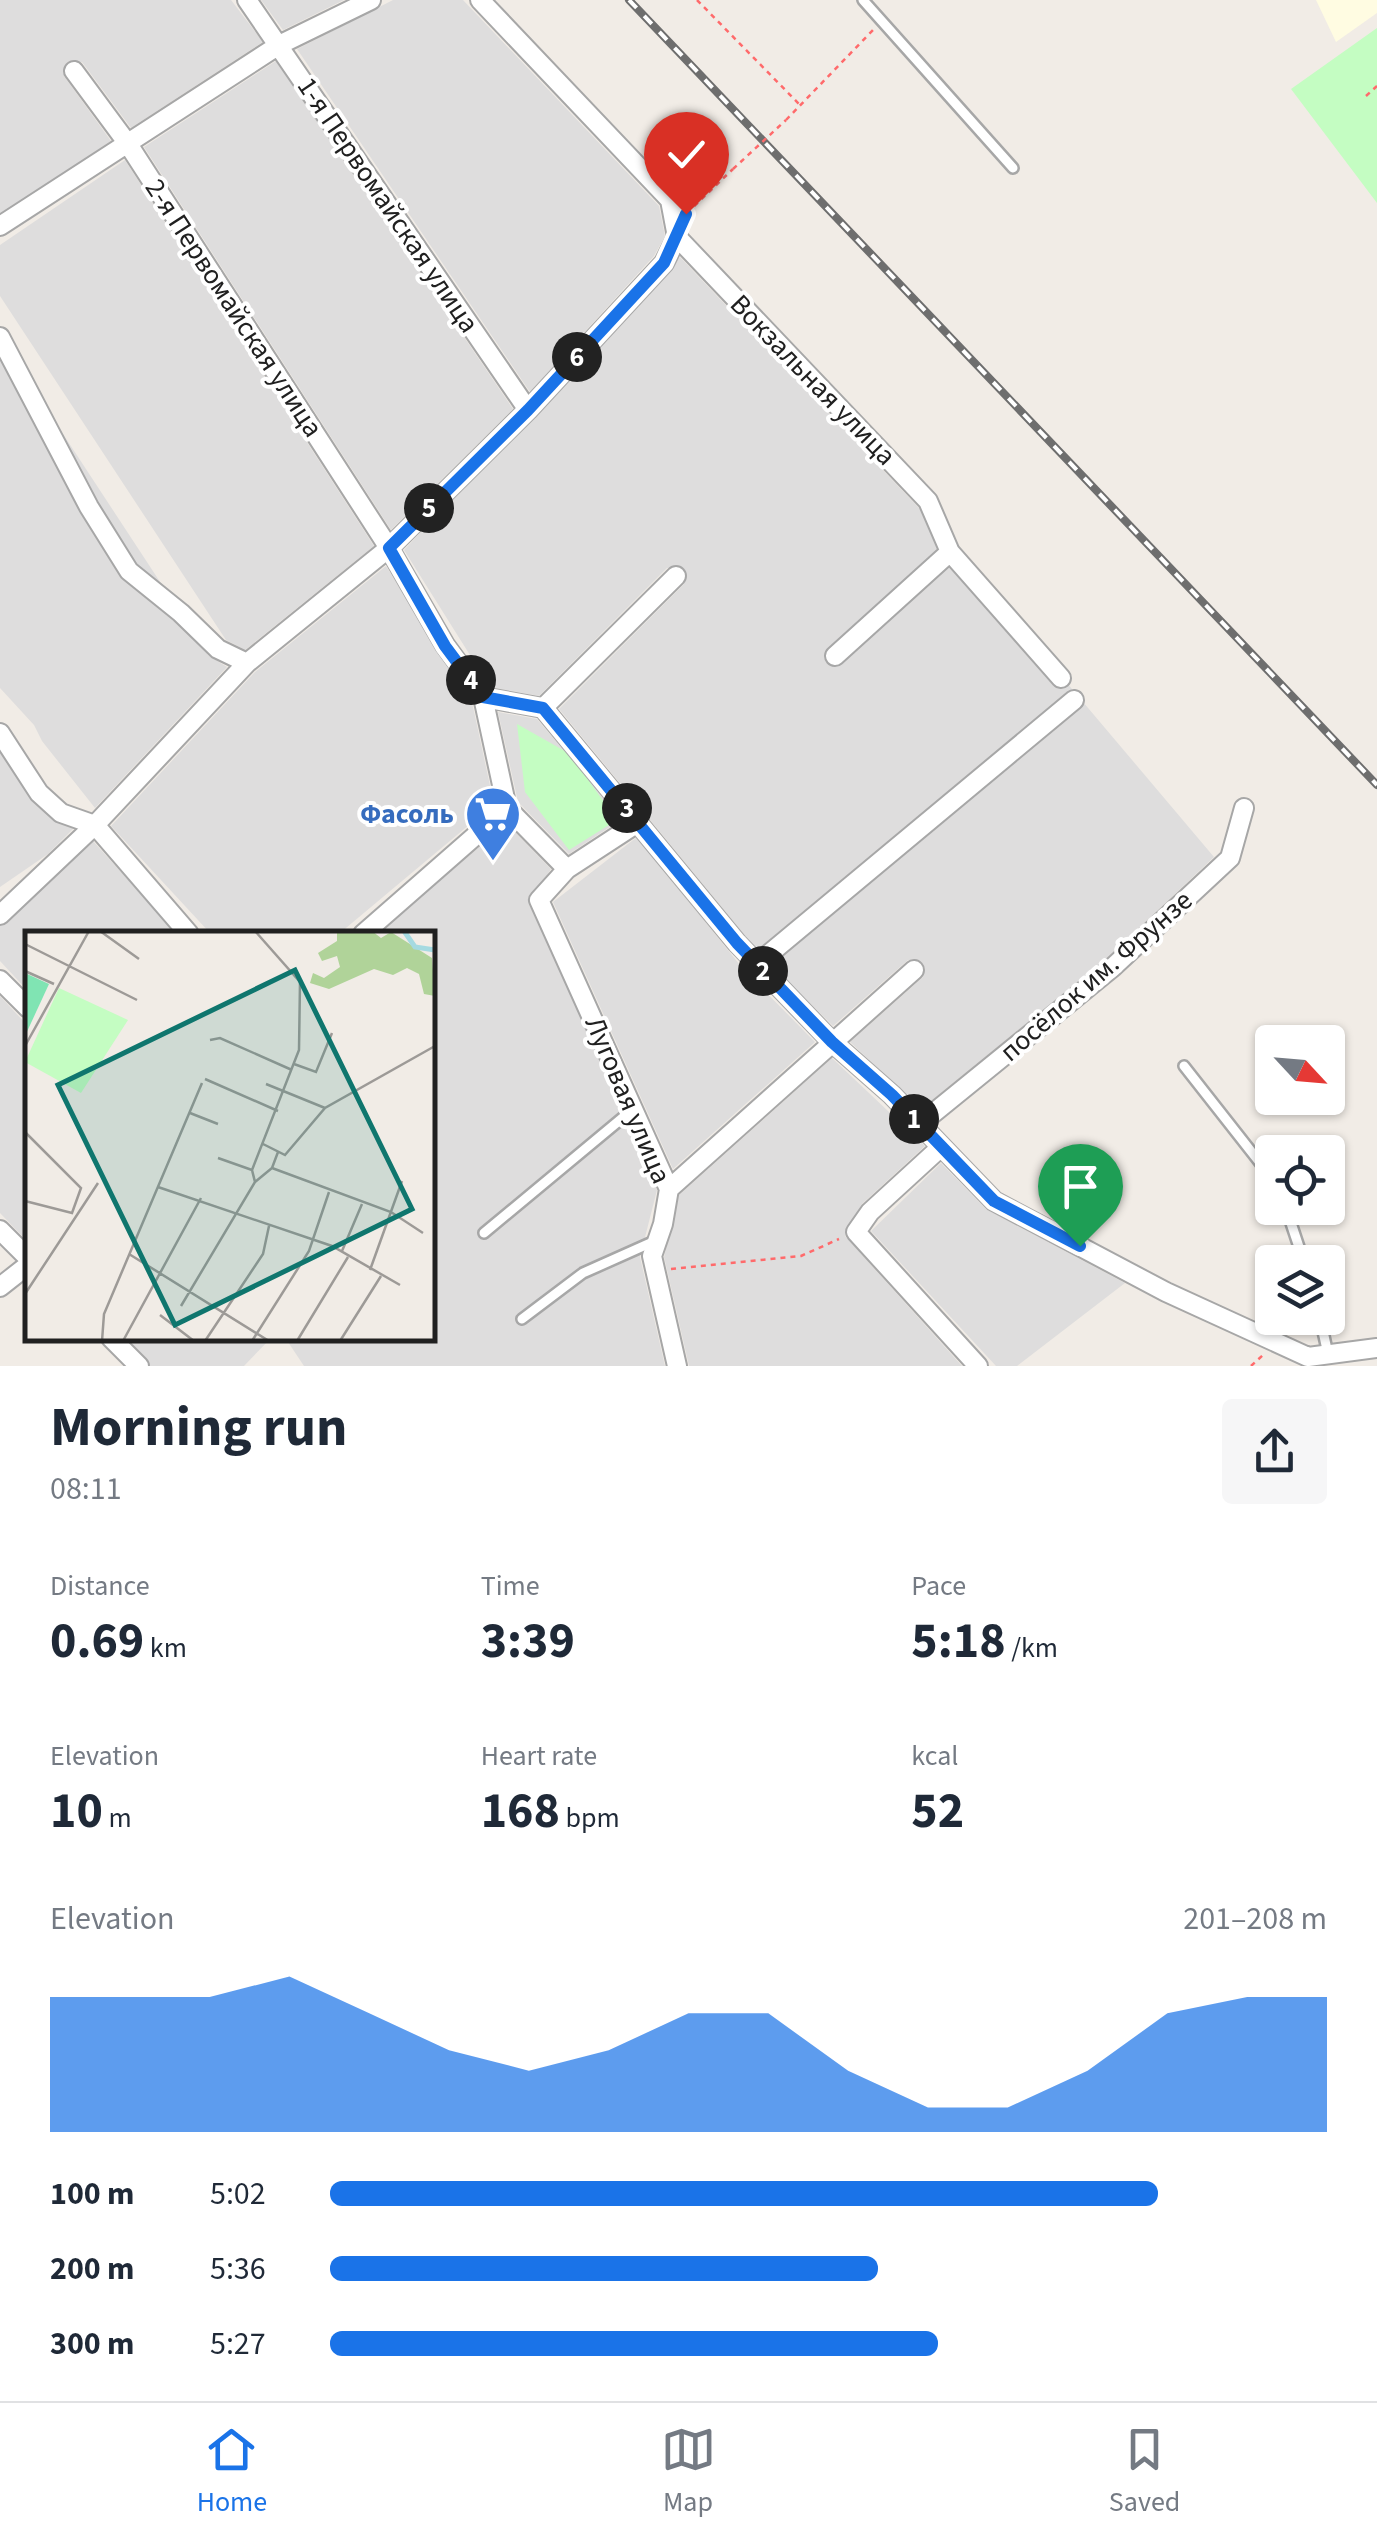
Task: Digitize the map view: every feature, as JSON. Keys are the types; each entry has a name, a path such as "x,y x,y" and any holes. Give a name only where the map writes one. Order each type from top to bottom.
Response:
{"street":[{"name":"1-я Первомайская улица","path":"246,0 528,410"},
{"path":"0,226 279,44 371,0"},
{"name":"Вокзальная улица","path":"480,0 670,200 678,237 928,501 950,552 1061,678"},
{"name":"2-я Первомайская улица","path":"74,71 128,144 389,548 445,646 483,697"},
{"path":"0,916 95,826 247,663 389,548 528,410 664,263 678,237"},
{"path":"0,337 89,507 129,571 218,649 247,663"},
{"path":"835,656 950,552"},
{"path":"543,708 676,576"},
{"path":"640,822 567,869 507,808 483,697 543,708 640,822 757,964 994,1201 1166,1292 1308,1357 1377,1348"},
{"path":"757,964 1074,700"},
{"path":"0,732 39,793 61,813 95,826 186,931"},
{"path":"367,931 507,808"},
{"name":"посёлок им. Фрунзе","path":"920,1124 1114,967 1230,858 1244,808"},
{"name":"Луговая улица","path":"567,869 540,900 668,1189 652,1256 677,1366"},
{"path":"668,1189 914,970"},
{"path":"0,980 25,1005"},
{"path":"941,1147 870,1212 856,1232 978,1366"},
{"path":"0,1230 25,1258"},
{"path":"0,1286 25,1264"},
{"path":"113,1341 139,1366"}],"lane":[{"path":"863,0 1013,168"},
{"path":"1184,1066 1255,1156"},
{"path":"484,1233 634,1108"},
{"path":"522,1319 584,1274 658,1240"},
{"path":"1324,1335 1328,1354"}],"path":[{"path":"698,0 800,105"},
{"path":"678,237 686,214 882,21"},
{"path":"1366,96 1377,86"},
{"path":"655,1270 708,1268 801,1256 856,1232"}],"shaded area":[{"path":"0,0 231,0 263,42 131,128 82,62 67,62 64,76 111,141 0,217"},
{"path":"261,0 344,0 283,30"},
{"path":"393,0 463,0 659,206 665,236 654,256 530,392 297,49"},
{"path":"1316,0 1377,0 1377,13 1336,42"},
{"path":"276,61 513,409 391,530 144,147"},
{"path":"125,160 374,546 245,650 226,640 0,296 0,245"},
{"path":"680,257 920,509 1214,857 1106,959 921,1109 850,1042 923,977 922,962 908,960 833,1026 761,955 559,709 684,584 684,568 667,568 539,696 490,687 404,550"},
{"path":"0,338 208,655 227,667 95,808 42,741 34,725 0,688"},
{"path":"386,566 472,702 494,804 342,931 208,931 111,826 255,672"},
{"path":"498,712 537,719 622,819 569,854 518,802"},
{"path":"0,730 78,824 48,854 0,887"},
{"path":"507,824 551,869 529,904 657,1190 640,1257 665,1366 304,1366 287,1341 435,1341 435,931 378,931"},
{"path":"637,837 744,970 815,1042 673,1169 553,902"},
{"path":"93,841 174,931 25,931 25,988 0,961 0,915"},
{"path":"0,996 25,1023 25,1239 0,1213"},
{"path":"832,1058 925,1146 862,1204 845,1236 962,1366 689,1366 664,1257 679,1195"},
{"path":"941,1163 986,1209 1125,1283 1017,1366 996,1366 871,1231"},
{"path":"111,1341 268,1341 244,1366 131,1366"}],"green space":[{"path":"1377,28 1377,203 1291,89"},
{"path":"517,724 570,754 611,812 609,825 569,850 525,792"}],"railway":[{"path":"629,0 1377,785"}],"place":[{"name":"Фасоль","path":"493,863"}],"route":[{"path":"686,214 664,263 528,410 389,548 445,646 483,697 543,708 737,943 832,1042 892,1095 994,1201 1080,1246"}]}
